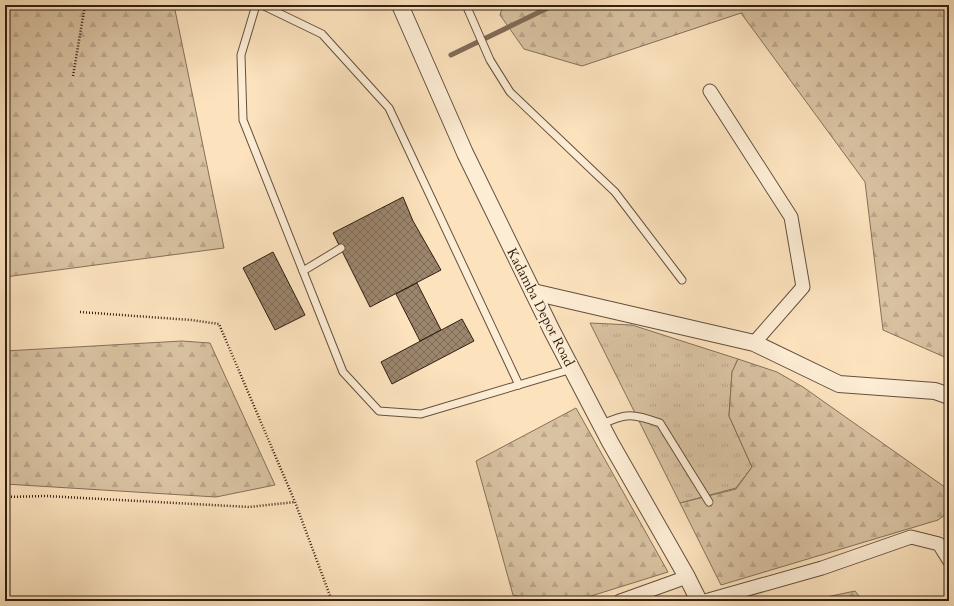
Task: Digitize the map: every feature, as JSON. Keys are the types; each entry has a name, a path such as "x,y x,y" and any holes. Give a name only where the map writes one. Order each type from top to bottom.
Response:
{"street":[{"name":"Kadamba Depot Road","path":"400,5 466,154 533,292 601,425 687,577 698,601"},
{"path":"710,91 790,217 802,279 803,286 754,343"},
{"path":"533,292 754,343 839,384 935,391 949,396"},
{"path":"705,601 822,568 911,537 938,544 949,560"},
{"path":"620,601 687,577"}],"lane":[{"path":"256,5 241,54 242,120 343,372 379,411 421,414 572,369"},
{"path":"262,5 322,34 389,108 519,385"},
{"path":"466,5 490,60 510,92 615,192 682,280"},
{"path":"303,271 341,248"},
{"path":"601,425 616,417 632,415 660,423 709,502"}],"path":[{"path":"73,76 85,5"},
{"path":"80,312 191,320 219,324 296,502 332,601"},
{"path":"5,498 46,496 249,507 296,502"}],"green space":[{"path":"21,5 174,5 224,248 5,277 5,12"},
{"path":"503,5 949,5 949,359 883,330 865,182 741,13 582,66 524,49 500,15"},
{"path":"590,323 632,325 738,359 732,372 729,416 752,467 736,488 680,503"},
{"path":"182,341 210,343 275,485 216,497 5,484 5,351"},
{"path":"738,359 777,372 803,387 949,490 949,512 938,520 721,585 680,503 736,489 752,467 729,416 732,372"},
{"path":"576,408 668,572 575,601 542,601 513,595 476,461"},
{"path":"855,591 863,601 807,601"}],"building":[{"path":"403,197 413,221 441,270 370,307 333,233"},
{"path":"273,252 305,315 275,330 243,268"},
{"path":"417,283 441,330 420,341 396,294"},
{"path":"462,319 474,341 392,384 381,362"},
{"path":"949,530 949,542 944,534"}],"waterway":[{"path":"451,55 554,5"}]}
